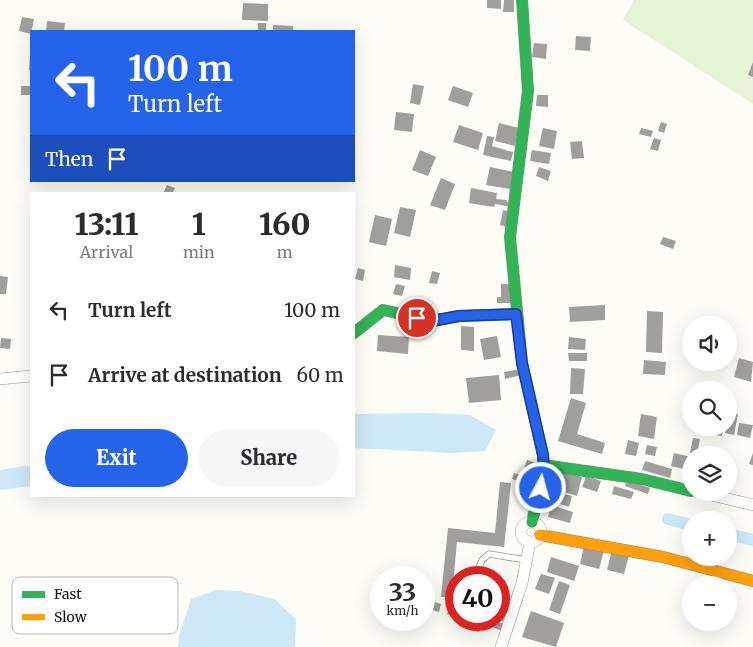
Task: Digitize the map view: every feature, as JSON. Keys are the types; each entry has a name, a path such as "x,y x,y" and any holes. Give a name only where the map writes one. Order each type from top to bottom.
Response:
{"street":[{"path":"522,0 528,91 510,237 522,363 536,419 543,465 541,488 532,522"},
{"path":"355,332 383,310 432,321 459,316 516,314"},
{"path":"0,378 30,376"},
{"path":"543,465 642,479 682,489"},
{"path":"736,501 753,505"},
{"path":"532,522 540,528 540,535 537,540 530,542 522,537 521,530 525,524 532,522"},
{"path":"540,535 663,557 753,581"},
{"path":"501,647 522,584 530,542"}],"lane":[{"path":"480,566 482,560 489,554 526,560"}],"green space":[{"path":"634,0 753,0 753,104 623,20"}],"water":[{"path":"431,413 470,415 496,430 485,451 451,453 355,448 355,414"},
{"path":"30,467 30,486 0,490 0,470"},
{"path":"216,590 240,591 274,599 296,619 295,647 178,647 179,636 191,599"}],"building":[{"path":"487,0 501,0 501,9 487,8"},
{"path":"504,0 514,0 514,12 503,12"},
{"path":"243,3 268,4 268,21 242,20"},
{"path":"22,17 34,19 30,34 19,31"},
{"path":"47,21 65,23 64,30 46,30"},
{"path":"258,23 266,23 266,30 258,30"},
{"path":"273,25 293,26 293,30 273,30"},
{"path":"576,36 591,37 590,51 575,50"},
{"path":"534,43 547,44 546,59 532,57"},
{"path":"753,62 753,77 748,75"},
{"path":"413,84 424,86 420,105 410,103"},
{"path":"21,86 30,86 30,95 21,95"},
{"path":"453,86 473,93 468,107 448,100"},
{"path":"537,95 548,95 548,107 536,106"},
{"path":"396,112 414,114 412,132 394,130"},
{"path":"661,122 667,124 664,133 658,131"},
{"path":"499,123 519,128 515,146 495,141"},
{"path":"459,125 483,133 478,150 453,142"},
{"path":"543,128 557,131 554,149 539,146"},
{"path":"641,128 653,131 651,137 639,134"},
{"path":"487,136 494,137 492,146 513,152 511,161 483,155"},
{"path":"654,138 661,140 658,151 650,149"},
{"path":"582,141 584,158 572,159 570,142"},
{"path":"420,150 436,157 428,176 412,170"},
{"path":"532,150 551,153 549,164 530,161"},
{"path":"490,167 514,172 510,189 486,185"},
{"path":"539,167 551,171 548,181 536,176"},
{"path":"441,178 455,184 445,210 430,205"},
{"path":"167,185 175,188 173,192 164,192"},
{"path":"471,188 497,193 496,199 506,200 512,207 495,204 494,207 469,203"},
{"path":"400,207 416,210 410,237 394,233"},
{"path":"503,210 511,212 508,227 500,225"},
{"path":"375,215 392,219 386,246 369,242"},
{"path":"663,237 676,241 673,249 660,244"},
{"path":"395,265 411,268 410,280 394,277"},
{"path":"358,268 365,270 363,281 355,279"},
{"path":"432,271 440,273 437,284 429,283"},
{"path":"0,276 8,277 6,294 0,294"},
{"path":"396,284 405,286 402,296 393,294"},
{"path":"501,284 512,284 512,303 497,303 497,297 501,297"},
{"path":"605,305 605,320 570,322 569,307"},
{"path":"647,311 663,312 662,353 646,352"},
{"path":"461,326 474,327 474,351 461,350"},
{"path":"378,335 409,337 408,354 377,351"},
{"path":"497,336 501,357 484,360 480,339"},
{"path":"569,337 586,339 585,350 568,349"},
{"path":"1,338 11,339 10,349 0,348"},
{"path":"568,353 587,353 587,361 569,361"},
{"path":"739,358 753,362 751,382 734,377"},
{"path":"644,360 666,362 665,375 643,374"},
{"path":"571,368 585,369 583,394 570,394"},
{"path":"521,369 522,375 505,379 504,372"},
{"path":"499,375 501,400 469,403 466,378"},
{"path":"571,398 586,403 577,434 605,443 602,454 558,441"},
{"path":"641,414 657,417 654,439 638,436"},
{"path":"739,423 753,425 750,438 737,435"},
{"path":"693,438 700,439 699,446 691,446"},
{"path":"628,440 639,443 636,456 625,454"},
{"path":"647,445 657,447 655,456 645,454"},
{"path":"674,453 682,455 682,469 671,466"},
{"path":"753,453 753,465 749,464"},
{"path":"527,460 539,464 532,485 512,479 514,473 522,475"},
{"path":"645,461 672,469 670,478 642,470"},
{"path":"560,470 582,477 577,496 554,489"},
{"path":"586,476 601,481 597,492 582,487"},
{"path":"627,480 650,488 648,494 625,486"},
{"path":"500,482 511,483 504,547 457,542 455,566 445,566 445,597 441,597 448,528 495,533"},
{"path":"614,486 634,492 631,499 612,494"},
{"path":"557,492 572,496 569,507 554,502"},
{"path":"551,505 573,512 570,523 548,517"},
{"path":"584,546 604,551 599,569 580,564"},
{"path":"612,550 629,555 624,574 607,570"},
{"path":"551,557 579,566 574,581 547,572"},
{"path":"541,574 555,578 549,594 535,589"},
{"path":"559,581 570,585 560,614 549,610"},
{"path":"435,602 441,604 439,612 435,611"},
{"path":"531,611 564,623 556,647 522,637"}],"waterway":[{"path":"668,519 682,523"},
{"path":"737,536 753,540"}],"traffic: fast":[{"path":"522,0 528,91 510,237 522,363 543,455 544,470 532,522"},
{"path":"355,332 383,310 432,321 459,316 516,314"},
{"path":"543,465 642,479 682,489"}],"traffic: slow":[{"path":"540,535 663,557 753,581"}],"route":[{"path":"417,318 432,321 459,316 516,314 522,363 543,455 544,470 541,488"}]}
